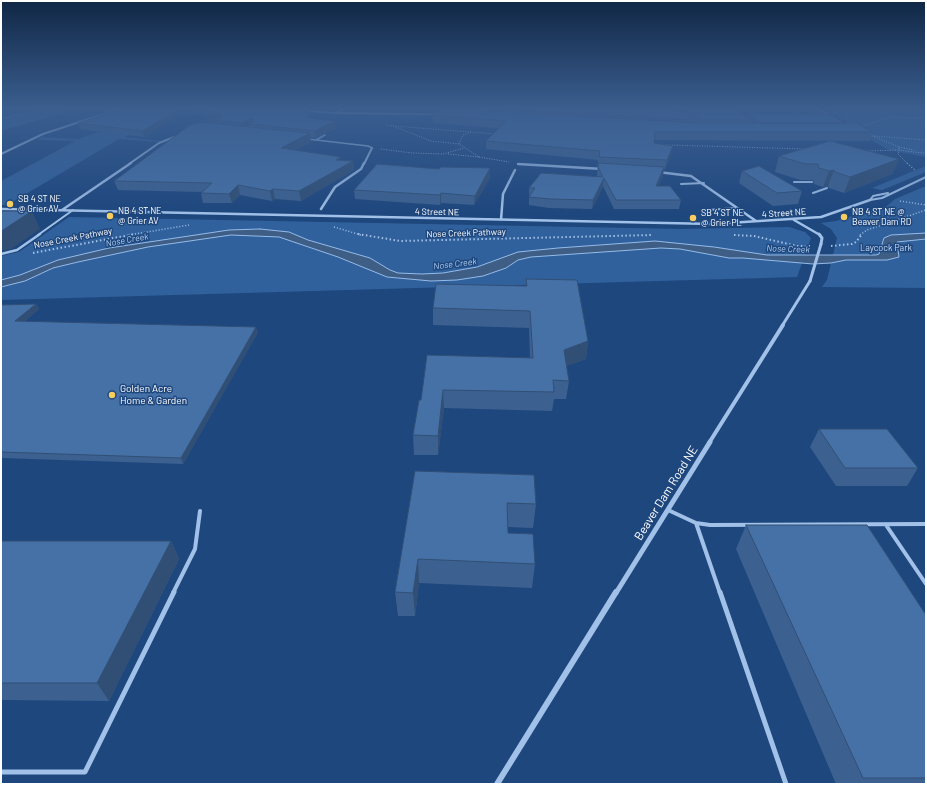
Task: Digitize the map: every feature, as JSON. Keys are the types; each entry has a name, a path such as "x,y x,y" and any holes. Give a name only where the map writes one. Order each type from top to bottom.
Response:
{"street":[{"path":"1,154 21,145"},
{"path":"62,210 157,145"},
{"path":"321,209 335,187 361,169 372,148"},
{"path":"518,164 610,170"},
{"path":"501,220 503,194 515,170"},
{"path":"656,172 691,176 704,183 757,222"},
{"name":"4 Street NE","path":"1,209 672,224 757,222 794,219 834,214 870,200"},
{"name":"Beaver Dam Road NE","path":"497,784 810,281 822,244 822,238 820,233 794,219"}],"lane":[{"path":"348,145 372,148"},
{"name":"4 Street NE","path":"870,200 879,199 888,193 925,177"},
{"path":"794,182 812,182"},
{"path":"681,184 704,183"},
{"path":"813,193 827,188"},
{"name":"4 Street NE","path":"870,200 873,196 888,193"},
{"path":"708,210 737,208"},
{"path":"17,212 23,209"},
{"path":"1,254 17,250 73,210"},
{"path":"668,510 696,523 926,524"},
{"path":"1,772 85,772 195,549 200,511"},
{"path":"696,523 786,784"},
{"path":"886,525 926,584"}],"path":[{"path":"460,145 479,157"},
{"path":"664,145 813,150"},
{"path":"893,145 926,154"},
{"path":"899,147 898,154 925,177"},
{"path":"372,148 412,153 479,157 518,164"},
{"path":"443,154 465,148"},
{"path":"865,151 899,150 922,153"},
{"path":"896,201 926,206"},
{"path":"828,246 852,244 856,242 867,230 926,210"},
{"name":"Nose Creek Pathway","path":"31,253 79,242 190,225"},
{"name":"Nose Creek Pathway","path":"333,227 368,237 400,241 658,235"},
{"path":"729,234 754,236 798,246 813,246"}],"green space":[{"path":"68,145 109,145 7,205 1,205 1,181"},
{"path":"879,145 926,145 926,157 889,150"},
{"path":"926,166 926,172 882,190 872,188"},
{"name":"Laycock Park","path":"926,186 926,288 822,287 827,280 837,238 831,229 821,223 836,221 887,206 895,199"},
{"path":"69,217 680,229 789,227 805,232 811,238 797,277 1,300 1,256 19,252"}],"shaded area":[{"path":"260,229 289,232 308,240 370,258 398,273 422,274 443,273 477,267 518,252 655,241 714,247 767,255 876,255 879,254 884,238 891,235 926,233 926,239 897,242 899,257 887,260 846,260 813,264 729,258 680,249 661,248 531,257 518,260 506,268 483,276 457,280 431,281 387,277 338,257 279,237 231,235 148,247 78,262 53,268 25,281 1,287 1,280 20,275 58,260 109,248 229,230"}],"building":[{"path":"163,145 288,145 281,148 341,157 336,160 353,161 299,191 273,189 270,191 238,185 229,194 201,193 212,183 114,181"},
{"path":"527,145 664,145 673,146 667,160 599,157 600,151"},
{"path":"818,145 844,145 899,159 850,177 835,172 834,170 829,171 819,168 818,164 805,164 779,156"},
{"path":"599,163 664,167 656,186 670,186 681,200 616,200 604,178 593,200 529,197 535,188 529,188 541,173 603,177 598,167"},
{"path":"377,164 439,169 441,167 490,168 475,196 441,193 440,195 354,190"},
{"path":"759,166 802,191 777,193 742,171"},
{"path":"1,211 32,211 1,231"},
{"path":"526,279 577,280 588,341 564,350 569,381 553,380 554,392 443,390 438,436 413,435 419,400 421,400 427,355 533,358 530,311 433,308 436,284 527,286"},
{"name":"Golden Acre Home & Garden","path":"36,304 15,321 256,327 181,458 1,452 1,305"},
{"path":"819,429 887,429 918,468 845,468"},
{"path":"415,471 534,475 536,504 507,503 508,533 533,534 535,564 418,559 413,593 395,592"},
{"path":"746,525 867,525 926,615 926,778 863,778"},
{"path":"1,541 171,541 97,683 1,683"}],"place":[{"name":"SB 4 ST NE @ Grier AV","path":"10,204"},
{"name":"NB 4 ST NE @ Grier AV","path":"110,216"},
{"name":"NB 4 ST NE @ Beaver Dam RD","path":"844,217"},
{"name":"SB 4 ST NE @ Grier PL","path":"693,218"},
{"name":"Golden Acre Home & Garden","path":"112,395"}],"water label":[{"name":"Nose Creek","path":"127,240"},
{"name":"Nose Creek","path":"788,249"},
{"name":"Nose Creek","path":"455,264"}]}
